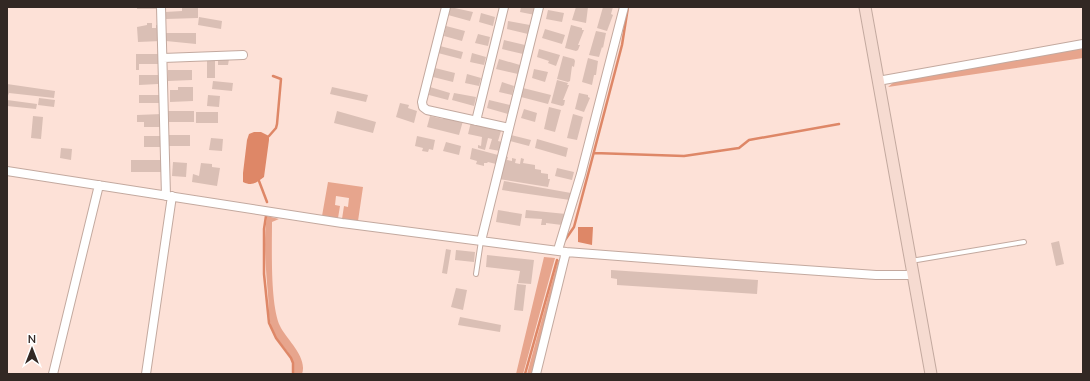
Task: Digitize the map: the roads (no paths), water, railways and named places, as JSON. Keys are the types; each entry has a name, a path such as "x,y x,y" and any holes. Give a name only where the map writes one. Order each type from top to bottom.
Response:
{"main road":[{"path":"865,7 931,374"}],"street":[{"path":"146,374 169,196 162,7"},
{"path":"446,7 422,107 427,110 509,128"},
{"path":"476,121 504,7"},
{"path":"481,241 539,7"},
{"path":"536,374 562,251 624,7"},
{"path":"878,81 1083,44"},
{"path":"163,58 243,55"},
{"path":"7,171 342,223 562,251 739,266 876,275 914,275"},
{"path":"53,374 100,185"}],"lane":[{"path":"476,274 481,241"},
{"path":"911,262 1024,242"}],"waterway":[{"path":"563,243 574,227 622,45 628,7"},
{"path":"269,136 276,128 277,124 281,79 273,76"},
{"path":"594,153 684,156 739,148 749,140 839,124"},
{"path":"259,181 267,202"},
{"path":"266,216 264,229 264,274 269,323 276,338 291,358 293,363 293,374"},
{"path":"525,374 557,260"}]}
